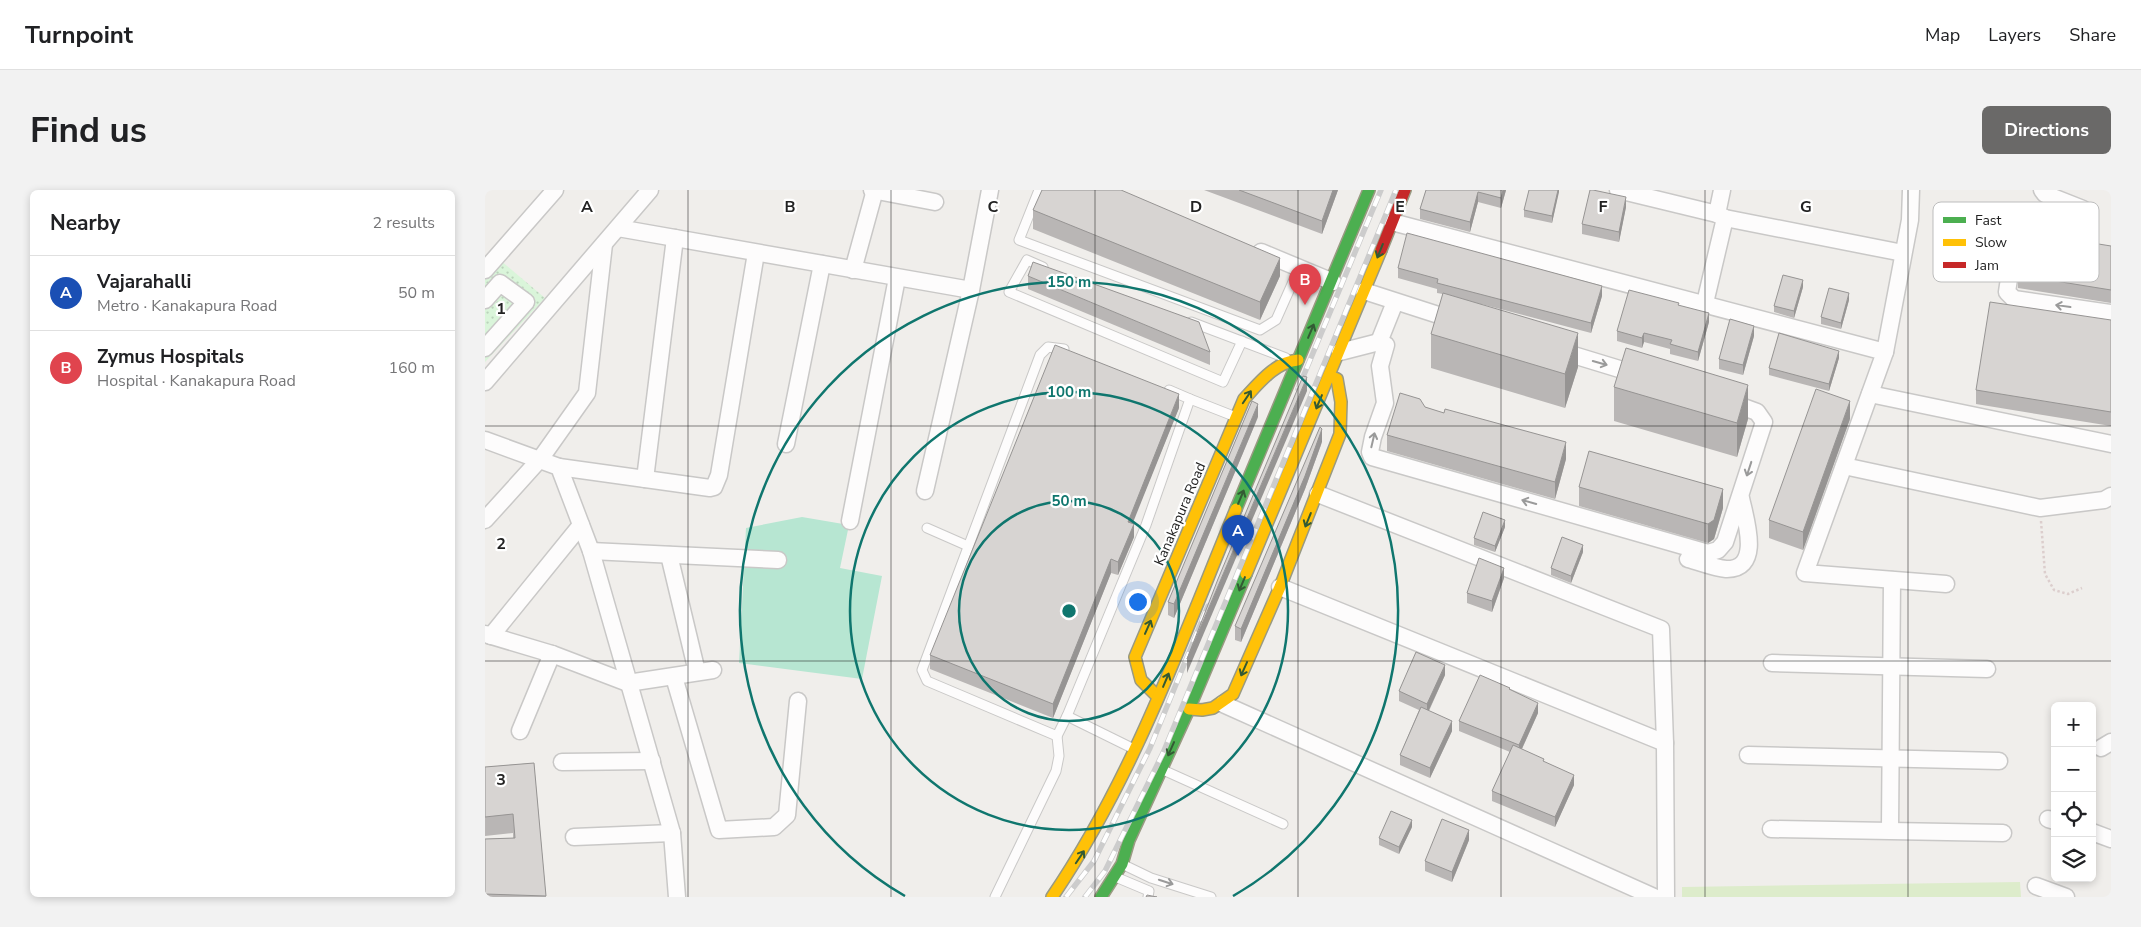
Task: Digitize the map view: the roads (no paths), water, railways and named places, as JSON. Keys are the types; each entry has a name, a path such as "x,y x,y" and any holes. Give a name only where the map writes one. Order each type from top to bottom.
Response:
{"main road":[{"path":"1052,897 1087,847 1161,707 1295,360 1331,286 1369,190"},
{"path":"1101,897 1121,864 1129,840 1163,770 1331,376 1405,190"},
{"name":"Kanakapura Road","path":"1161,707 1135,672 1135,657 1244,399 1261,380 1295,360"},
{"path":"1161,707 1187,714 1201,712 1223,704 1233,694 1318,494 1339,434 1341,402 1337,379 1331,376"}],"street":[{"path":"485,270 555,190"},
{"path":"485,382 650,190"},
{"path":"853,270 873,190 935,202"},
{"path":"925,490 971,290 990,190"},
{"path":"1618,190 1721,216 1903,253"},
{"path":"1705,303 1721,216 1722,190"},
{"path":"1911,190 1910,220 1885,352 1805,573 1946,584"},
{"path":"2042,190 2045,194 2065,202"},
{"path":"1392,222 1885,352"},
{"path":"618,228 971,290"},
{"path":"645,479 675,238"},
{"path":"485,520 541,458 587,393 605,244"},
{"path":"1249,251 1331,286"},
{"path":"485,440 541,458 559,466 710,488 717,484 756,253"},
{"path":"786,444 822,264"},
{"path":"850,521 897,278"},
{"path":"2009,282 2007,292 2014,299 2111,313"},
{"path":"485,300 500,283 526,302 490,342 511,352"},
{"path":"1364,291 1471,325"},
{"path":"1379,342 1395,302"},
{"path":"1340,352 1379,342 1386,345 1380,366 1385,403 1373,437 1372,457 1708,553 1718,550 1725,542 1764,422 1757,412 1747,407 1709,395"},
{"path":"1538,345 1652,378"},
{"path":"1870,394 2111,444"},
{"path":"559,466 591,551 672,833 677,897"},
{"path":"1844,466 2040,508 2109,503"},
{"path":"1318,494 1661,629 1665,743 1666,897"},
{"path":"1681,556 1726,569 1737,567 1747,559 1750,545 1740,495"},
{"path":"1564,512 1576,526 1656,550"},
{"path":"581,525 488,635 552,654 628,683 705,671 669,555"},
{"path":"591,551 778,560"},
{"path":"1890,830 1892,580"},
{"path":"1280,587 1665,743"},
{"path":"521,732 552,654"},
{"path":"1772,663 1987,669"},
{"path":"675,677 719,830 774,827 787,815 798,701"},
{"path":"1223,704 1654,897"},
{"path":"1747,755 1999,761"},
{"path":"562,762 652,761"},
{"path":"1771,829 2003,833"},
{"path":"575,837 672,833"},
{"path":"2035,886 2066,897"}],"lane":[{"path":"1039,190 1019,240 1260,330 1276,320 1296,275"},
{"path":"1249,251 1296,275 1331,286"},
{"path":"1051,271 1027,260 1009,292 1223,382 1242,341"},
{"path":"1179,318 1295,360"},
{"path":"1057,736 927,681 923,677 923,663 1040,355 1048,347 1063,348 1072,352"},
{"path":"1162,388 1237,417"},
{"path":"995,897 1056,772 1059,756 1057,736 1147,524 1190,399"},
{"path":"927,528 968,546"},
{"path":"1067,716 1137,750"},
{"path":"1163,770 1283,824"},
{"path":"1121,864 1151,878 1211,897"},
{"path":"1114,876 1149,891 1148,897"}],"railway":[{"path":"1298,389 1381,190"},
{"path":"1085,897 1105,871 1163,753 1396,190"},
{"path":"1066,897 1094,861 1150,748 1208,606"}],"place":[{"name":"Zymus Hospitals","path":"1305,305"},
{"name":"Vajarahalli","path":"1238,556"}]}
